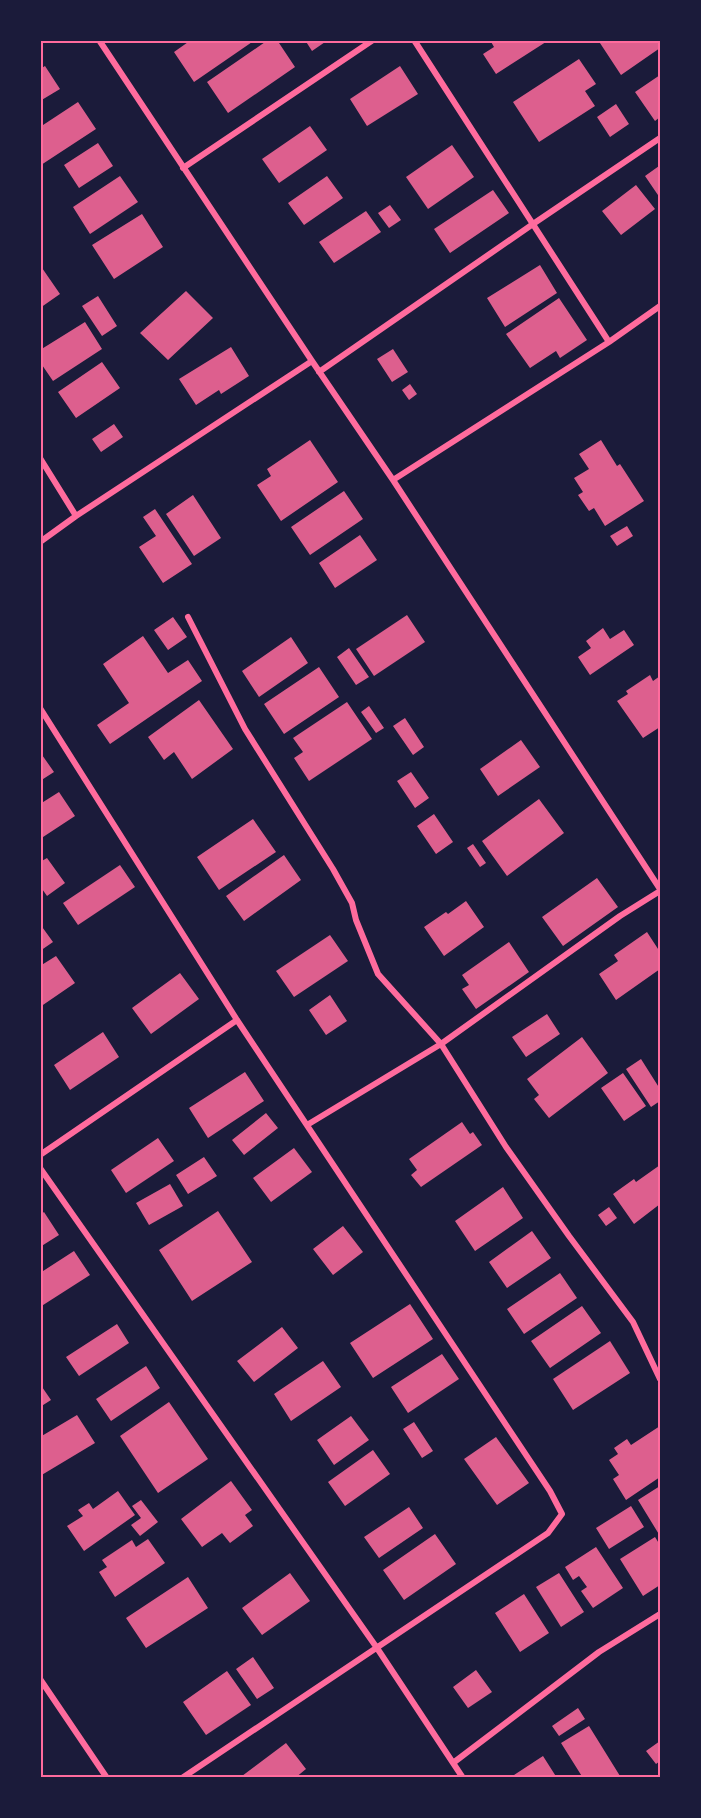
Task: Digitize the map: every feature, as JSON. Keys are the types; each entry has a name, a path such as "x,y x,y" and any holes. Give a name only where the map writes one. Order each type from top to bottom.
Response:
{"street":[{"path":"99,40 393,480 660,890 441,1044 307,1125"},
{"path":"183,168 373,40"},
{"path":"414,40 609,342"},
{"path":"319,372 660,138"},
{"path":"393,480 609,342 660,306"},
{"path":"40,542 76,516 312,362"},
{"path":"40,458 76,516"},
{"path":"188,617 245,729 352,903 356,920 378,974 441,1044 506,1147 568,1236 633,1322 660,1379"},
{"path":"40,708 237,1020 550,1491 562,1514 548,1533 182,1778"},
{"path":"40,1155 237,1020"},
{"path":"40,1168 377,1648 463,1778"},
{"path":"453,1763 599,1652 660,1614"},
{"path":"40,1679 107,1778"}],"building":[{"path":"191,40 255,40 194,82 174,52"},
{"path":"268,40 277,40 295,67 228,113 207,82"},
{"path":"305,40 328,40 312,51"},
{"path":"490,40 549,40 496,74 483,54 494,47"},
{"path":"598,40 660,40 660,48 621,75"},
{"path":"579,59 596,84 585,91 595,106 539,142 513,102"},
{"path":"45,66 60,89 40,101 40,69"},
{"path":"400,66 418,94 367,126 350,99"},
{"path":"660,75 660,117 655,121 635,92"},
{"path":"78,102 96,129 41,165 40,127"},
{"path":"616,104 629,124 610,137 597,117"},
{"path":"310,126 327,150 279,183 262,159"},
{"path":"98,143 113,166 79,188 64,165"},
{"path":"452,145 474,177 428,209 406,177"},
{"path":"659,166 660,169 660,198 645,176"},
{"path":"120,176 138,202 90,234 73,207"},
{"path":"327,176 343,198 304,225 288,203"},
{"path":"636,185 655,209 621,235 602,211"},
{"path":"493,190 509,213 450,253 434,229"},
{"path":"390,205 401,220 389,228 378,213"},
{"path":"366,211 381,232 334,263 319,242"},
{"path":"142,214 163,247 114,279 92,245"},
{"path":"40,265 60,294 40,308"},
{"path":"540,265 557,293 505,327 487,298"},
{"path":"186,291 213,318 168,360 140,333"},
{"path":"98,296 117,326 102,336 82,306"},
{"path":"559,298 587,340 560,358 556,351 530,368 506,334"},
{"path":"85,322 102,349 53,381 40,362 40,350"},
{"path":"231,347 249,376 221,394 219,390 196,405 179,379"},
{"path":"393,349 408,372 392,382 377,359"},
{"path":"102,362 120,388 76,418 58,392"},
{"path":"410,384 417,394 409,400 402,390"},
{"path":"114,424 123,437 101,452 92,439"},
{"path":"310,440 338,482 281,521 257,485 271,476 267,469"},
{"path":"601,440 617,466 620,464 644,501 605,526 594,508 589,511 578,495 583,492 574,478 589,469 579,454"},
{"path":"344,491 363,519 310,555 291,527"},
{"path":"193,495 221,538 194,556 166,514"},
{"path":"155,509 192,564 163,583 139,547 156,536 143,517"},
{"path":"627,526 633,536 617,546 610,536"},
{"path":"360,535 377,560 335,588 319,563"},
{"path":"407,615 425,642 374,676 356,649"},
{"path":"173,617 187,637 168,650 154,630"},
{"path":"603,628 610,639 624,630 634,645 590,675 578,657 591,648 586,641"},
{"path":"143,636 168,673 188,660 202,681 110,744 97,725 129,703 103,664"},
{"path":"291,637 308,663 259,697 242,671"},
{"path":"349,648 369,677 356,685 337,657"},
{"path":"319,667 339,697 284,734 264,704"},
{"path":"650,675 653,681 660,676 660,727 643,738 617,701 628,694 626,691"},
{"path":"199,700 233,749 192,779 174,752 164,760 148,737"},
{"path":"347,702 372,739 309,781 294,758 303,752 293,738"},
{"path":"369,706 384,728 376,733 361,712"},
{"path":"405,718 424,747 413,755 393,726"},
{"path":"521,740 540,767 498,796 480,769"},
{"path":"40,752 54,772 40,781"},
{"path":"411,772 429,798 415,808 397,781"},
{"path":"59,792 75,816 40,839 40,804"},
{"path":"539,799 564,833 507,876 482,841"},
{"path":"434,814 453,842 436,854 417,826"},
{"path":"253,819 276,852 219,890 197,857"},
{"path":"473,844 486,863 480,867 467,848"},
{"path":"284,855 301,880 244,921 226,896"},
{"path":"47,858 65,883 47,896 40,886 40,862"},
{"path":"120,865 135,887 78,925 63,903"},
{"path":"597,878 618,907 563,946 542,917"},
{"path":"466,901 484,927 444,956 424,927"},
{"path":"40,924 53,942 40,951"},
{"path":"647,932 660,952 660,969 616,1000 599,974 618,961 614,955"},
{"path":"330,935 348,961 294,997 276,971"},
{"path":"509,942 529,972 476,1009 462,989 469,985 462,975"},
{"path":"56,956 75,983 40,1007 40,966"},
{"path":"180,973 199,999 151,1034 132,1008"},
{"path":"330,995 347,1021 326,1035 309,1010"},
{"path":"547,1014 560,1034 526,1057 512,1037"},
{"path":"103,1032 119,1057 70,1090 54,1065"},
{"path":"582,1037 608,1073 549,1118 534,1099 539,1095 527,1079"},
{"path":"641,1059 660,1089 660,1101 651,1107 626,1069"},
{"path":"245,1072 264,1101 208,1138 189,1108"},
{"path":"623,1073 646,1106 624,1121 601,1088"},
{"path":"266,1113 278,1128 244,1155 232,1140"},
{"path":"462,1122 470,1134 473,1132 482,1145 421,1187 411,1175 417,1170 409,1159"},
{"path":"158,1138 174,1161 126,1193 111,1170"},
{"path":"294,1148 312,1172 271,1202 253,1178"},
{"path":"204,1157 217,1176 188,1194 176,1175"},
{"path":"660,1165 660,1204 634,1224 613,1194 634,1179 636,1182"},
{"path":"170,1184 183,1206 149,1225 136,1203"},
{"path":"503,1187 523,1218 475,1251 455,1221"},
{"path":"609,1207 617,1218 606,1226 598,1215"},
{"path":"218,1211 252,1262 192,1301 159,1250"},
{"path":"44,1212 59,1235 40,1247 40,1215"},
{"path":"343,1226 363,1252 333,1275 313,1249"},
{"path":"532,1231 551,1258 507,1288 489,1262"},
{"path":"74,1251 90,1275 40,1307 40,1273"},
{"path":"560,1273 577,1298 524,1334 507,1309"},
{"path":"410,1304 433,1339 373,1378 350,1343"},
{"path":"582,1306 601,1333 550,1368 531,1341"},
{"path":"117,1324 129,1343 79,1376 66,1357"},
{"path":"282,1327 298,1348 254,1382 237,1361"},
{"path":"610,1341 630,1373 573,1410 553,1379"},
{"path":"442,1354 459,1379 408,1413 391,1387"},
{"path":"323,1361 341,1387 291,1421 274,1394"},
{"path":"146,1366 160,1388 111,1421 96,1399"},
{"path":"40,1384 51,1400 40,1407"},
{"path":"169,1402 208,1459 158,1493 120,1436"},
{"path":"77,1415 95,1443 40,1476 40,1437"},
{"path":"351,1416 369,1440 334,1465 317,1440"},
{"path":"414,1422 433,1451 422,1458 403,1429"},
{"path":"660,1426 660,1477 626,1500 613,1479 619,1475 609,1460 618,1454 614,1448 627,1439 631,1445"},
{"path":"496,1437 529,1483 497,1505 464,1459"},
{"path":"373,1450 390,1474 345,1506 328,1482"},
{"path":"231,1481 252,1510 245,1515 253,1526 230,1543 222,1533 202,1547 181,1519"},
{"path":"660,1486 660,1536 638,1500"},
{"path":"118,1491 135,1515 84,1551 67,1526 83,1516 78,1510 89,1503 93,1509"},
{"path":"141,1500 158,1522 140,1536 131,1525 141,1518 132,1506"},
{"path":"631,1506 644,1527 609,1549 596,1528"},
{"path":"409,1507 423,1528 379,1558 364,1537"},
{"path":"435,1534 456,1564 404,1600 383,1570"},
{"path":"655,1537 660,1545 660,1585 643,1596 620,1559"},
{"path":"148,1539 165,1563 115,1597 99,1572 107,1567 102,1560 132,1540 136,1547"},
{"path":"596,1547 623,1588 593,1608 581,1591 587,1587 579,1576 573,1580 565,1567"},
{"path":"290,1573 310,1601 262,1635 242,1608"},
{"path":"559,1573 584,1612 561,1627 536,1587"},
{"path":"188,1577 208,1608 146,1648 126,1618"},
{"path":"524,1594 549,1633 520,1652 495,1613"},
{"path":"253,1657 274,1688 257,1699 236,1669"},
{"path":"476,1670 492,1692 468,1708 453,1687"},
{"path":"227,1671 251,1705 206,1735 183,1702"},
{"path":"578,1708 585,1719 559,1736 552,1726"},
{"path":"589,1726 620,1776 618,1778 583,1778 561,1743"},
{"path":"660,1741 660,1761 656,1764 646,1751"},
{"path":"286,1743 306,1769 295,1778 243,1778 242,1776"},
{"path":"543,1756 557,1778 516,1778 514,1775"}]}
